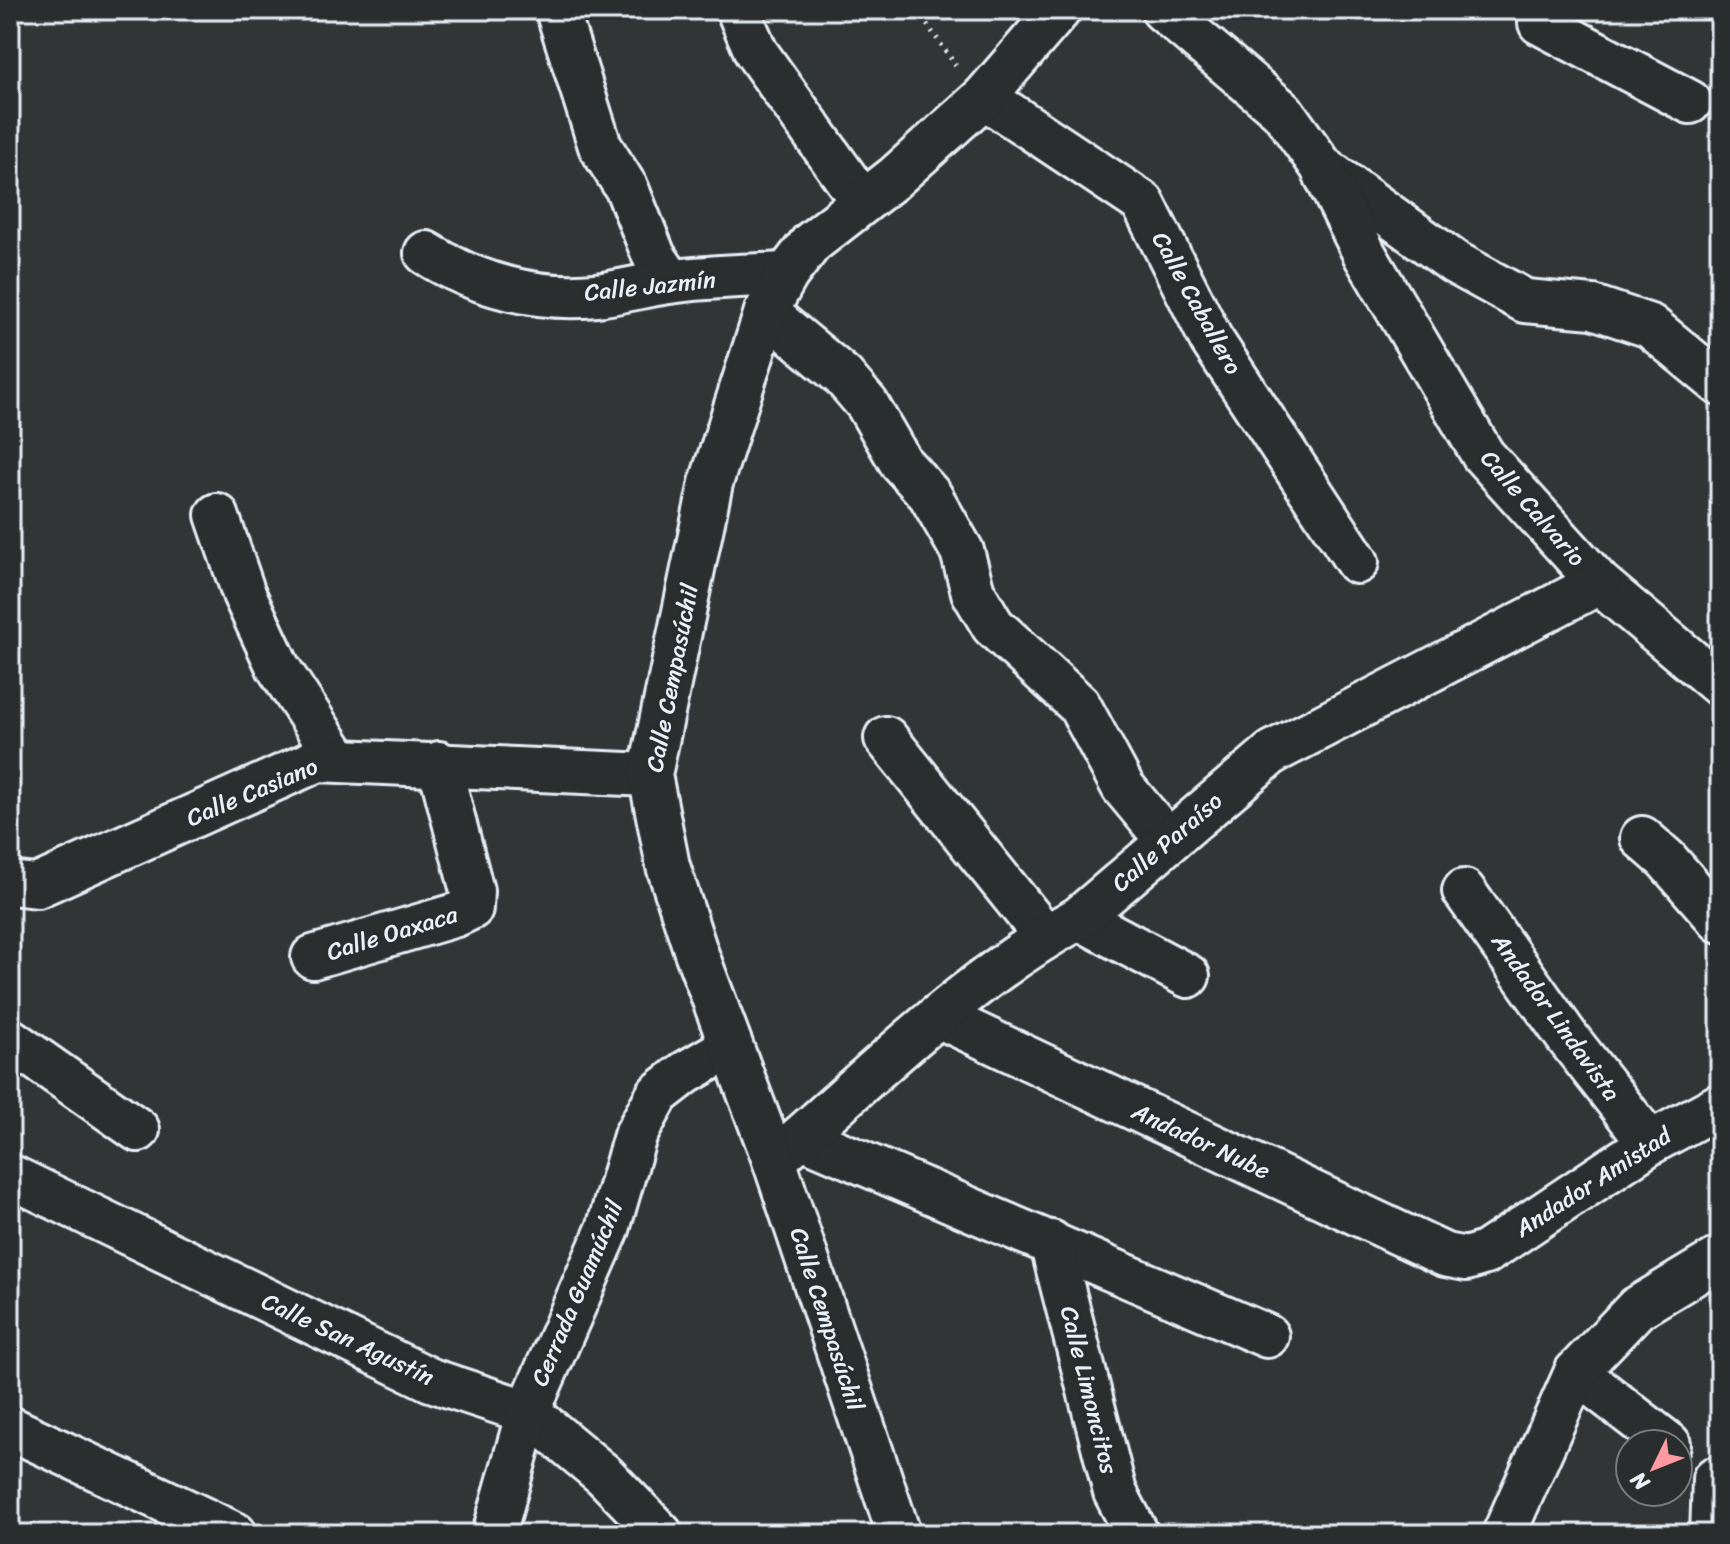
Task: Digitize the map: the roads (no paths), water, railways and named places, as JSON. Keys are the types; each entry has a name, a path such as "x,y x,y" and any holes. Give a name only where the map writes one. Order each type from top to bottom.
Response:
{"street":[{"path":"557,10 600,146 627,189 654,256 671,281"},
{"path":"738,10 756,52 862,201"},
{"name":"Calle Cempasúchil","path":"899,1534 788,1148 731,1046 668,866 650,775 711,483 766,312 787,274 811,243 894,178 984,97 1059,10"},
{"path":"1163,10 1282,111 1322,167 1454,262 1525,301 1593,307 1650,326 1720,384"},
{"path":"1541,10 1540,23 1690,102"},
{"name":"Calle Caballero","path":"984,97 1143,203 1211,339 1357,562"},
{"name":"Calle Calvario","path":"1322,167 1365,255 1483,455 1599,583 1720,685"},
{"name":"Calle Jazmín","path":"426,253 447,267 489,284 528,294 594,295 671,281 787,274"},
{"path":"766,312 843,376 867,404 901,463 930,495 962,551 973,592 993,626 1079,705 1123,787 1168,841"},
{"path":"217,515 244,594 278,667 338,759"},
{"name":"Calle Paraíso","path":"788,1148 938,1016 1062,927 1273,752 1599,583"},
{"path":"886,738 1062,927 1188,976"},
{"name":"Calle Casiano","path":"10,883 37,886 318,760 439,763 650,775"},
{"name":"Calle Oaxaca","path":"313,957 471,908 472,891 439,763"},
{"path":"1642,838 1666,859 1720,921"},
{"name":"Andador Lindavista","path":"1464,891 1567,1037 1650,1143"},
{"name":"Andador Nube","path":"938,1016 1445,1255 1466,1259"},
{"path":"10,1040 138,1130"},
{"name":"Cerrada Guamúchil","path":"494,1534 528,1412 608,1229 635,1136 658,1094 685,1073 731,1046"},
{"name":"Andador Amistad","path":"1466,1259 1485,1253 1650,1143 1720,1105"},
{"path":"788,1148 1051,1242 1267,1336"},
{"name":"Calle San Agustín","path":"10,1176 431,1380 528,1412 604,1475 661,1534"},
{"name":"Calle Limoncitos","path":"1051,1242 1115,1492 1137,1534"},
{"path":"1504,1534 1576,1372 1637,1308 1720,1258"},
{"path":"1576,1372 1648,1428"},
{"path":"10,1428 235,1534"},
{"path":"1694,1463 1717,1480 1712,1534"}]}
